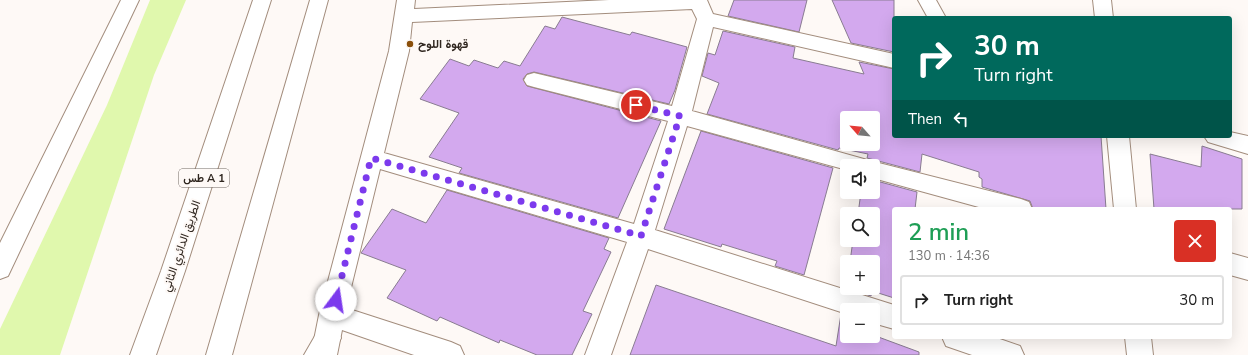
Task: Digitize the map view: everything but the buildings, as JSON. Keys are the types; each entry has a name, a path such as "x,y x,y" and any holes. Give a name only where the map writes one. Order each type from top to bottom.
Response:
{"main road":[{"path":"0,268 130,0"},
{"name":"الطريق الدائري الثاني","path":"143,355 173,271 262,0"},
{"path":"219,355 319,0"},
{"path":"927,0 936,16"},
{"path":"1102,0 1104,16"},
{"path":"598,355 641,236 680,116 701,7"},
{"path":"451,355 325,341 398,51 405,8 701,7 892,60"},
{"path":"534,80 680,116 840,160"},
{"path":"1118,138 1124,207"},
{"path":"1222,138 1248,145"},
{"path":"371,158 641,236 850,303"},
{"path":"880,171 1014,207"},
{"path":"1232,265 1248,269"},
{"path":"880,313 892,316"},
{"path":"962,339 1012,355"},
{"path":"1138,339 1140,355"}],"green space":[{"path":"150,0 186,0 154,75 60,355 0,355 0,329 107,105"}],"place":[{"name":"قهوة اللوح","path":"410,44"}],"route":[{"path":"336,300 371,158 641,236 680,116 636,105"}]}
